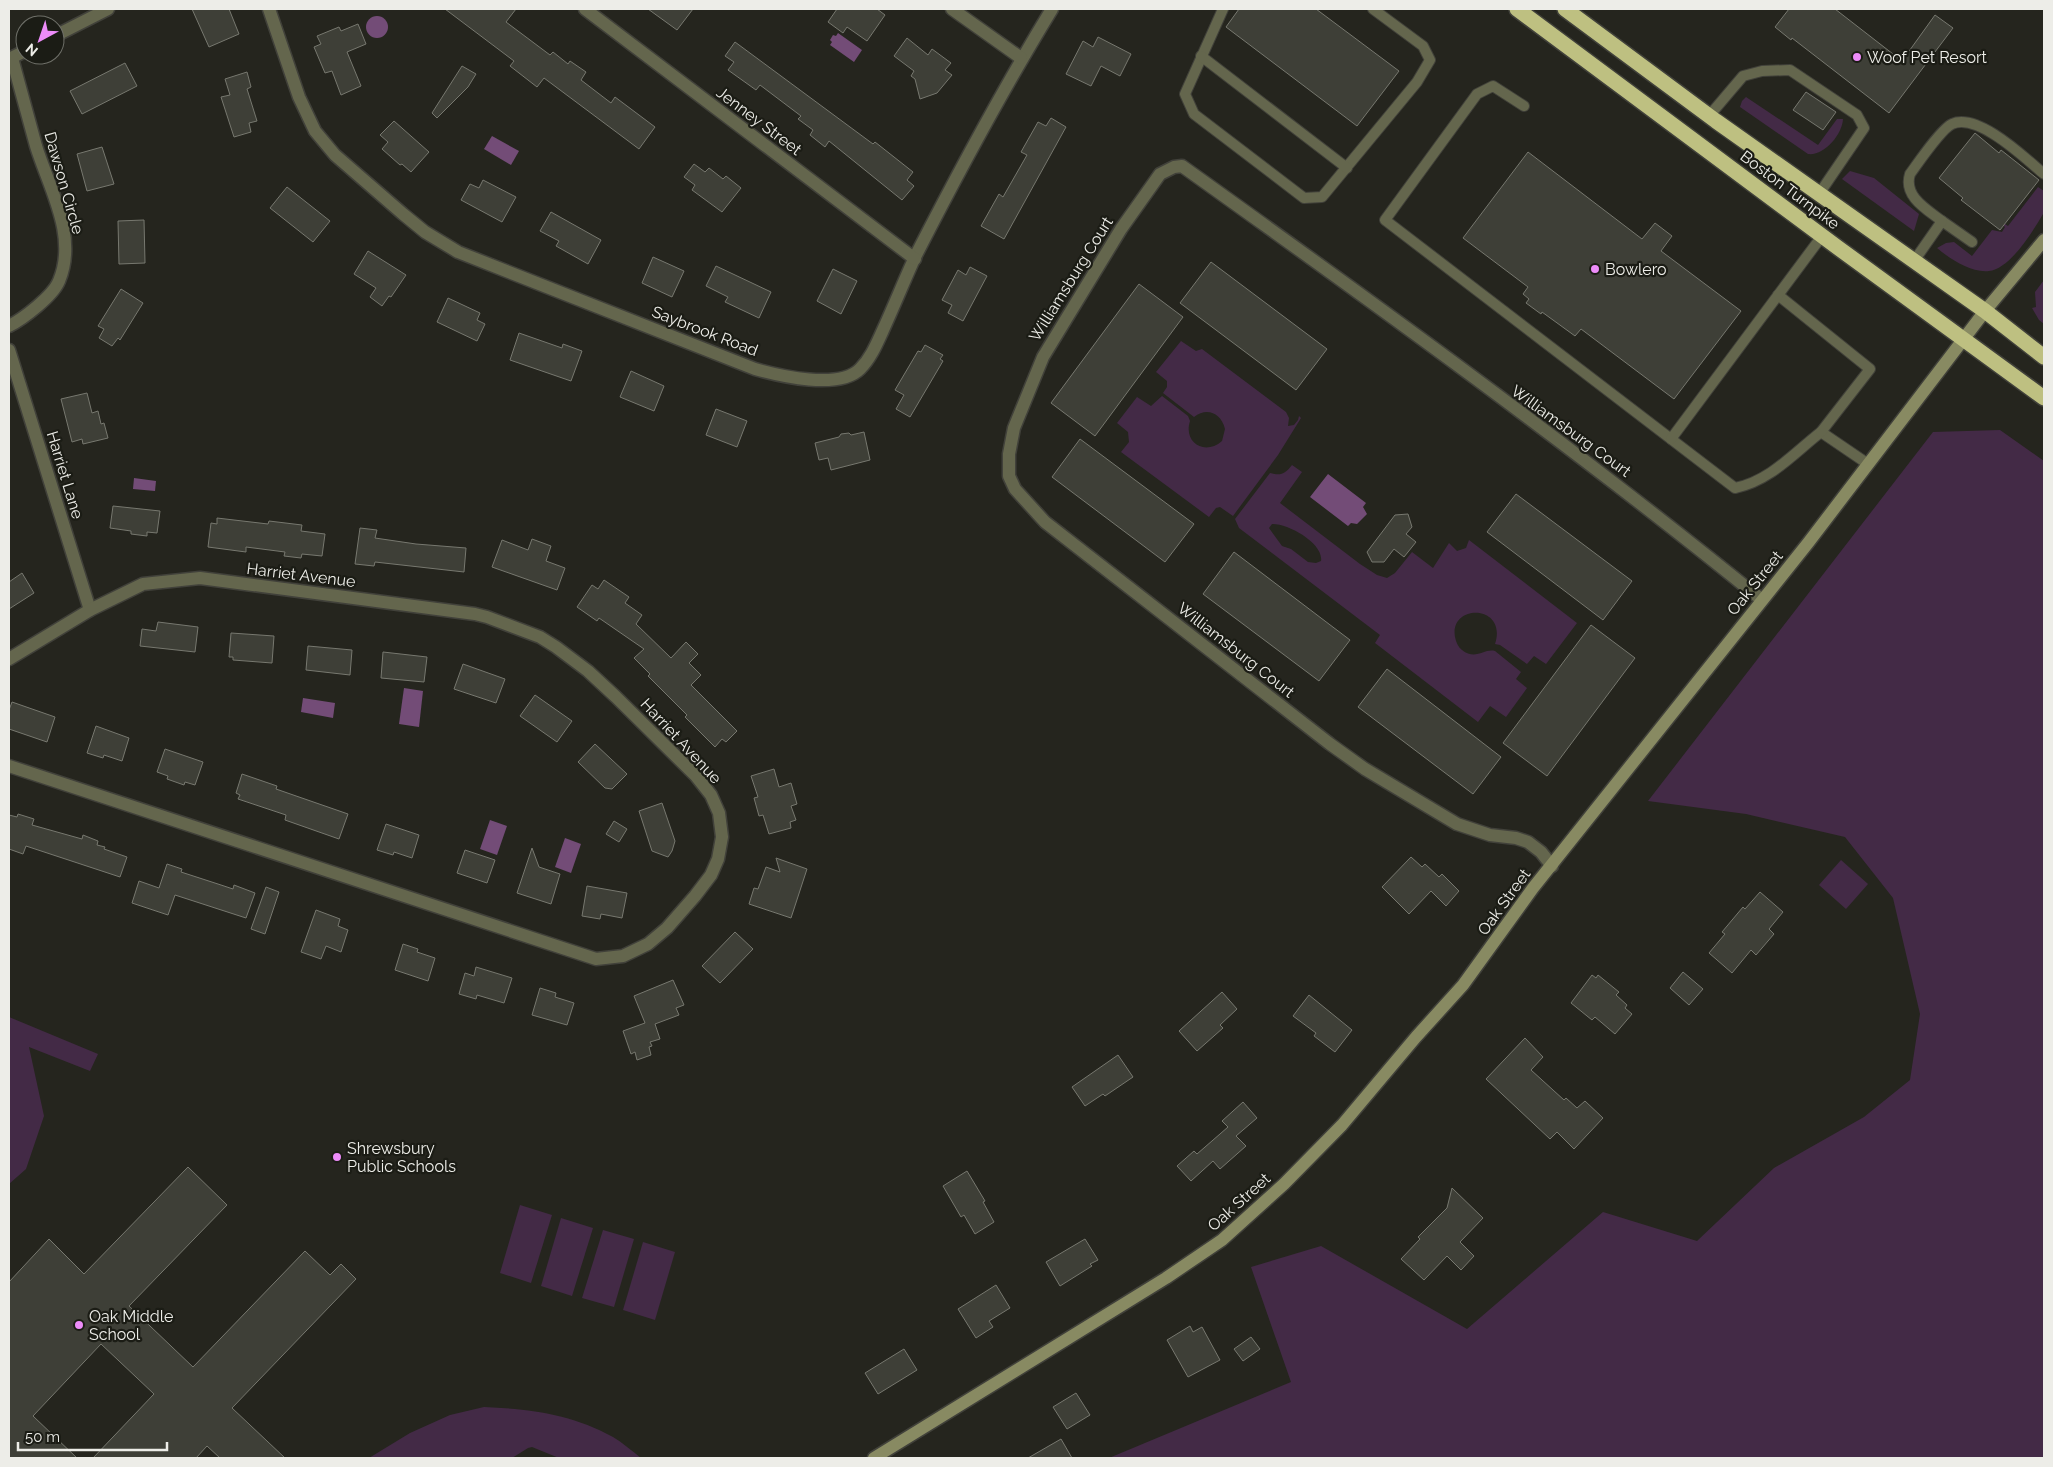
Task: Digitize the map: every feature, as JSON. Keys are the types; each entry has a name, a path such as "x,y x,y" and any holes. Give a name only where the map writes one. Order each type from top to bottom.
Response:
{"highway":[{"name":"Boston Turnpike","path":"1517,9 1822,236 2044,398"},
{"name":"Boston Turnpike","path":"1565,9 1709,116 1985,311 2044,357"}],"street":[{"path":"65,31 108,9"},
{"name":"Saybrook Road","path":"269,9 299,97 315,131 335,155 426,232 458,252 739,362 784,377 812,380 848,377 860,369 874,350 915,259 1021,58 1052,9"},
{"name":"Jenney Street","path":"585,9 915,259"},
{"path":"952,9 1021,58"},
{"name":"Dawson Circle","path":"9,326 50,294 59,283 64,268 66,251 63,225 10,58"},
{"name":"Williamsburg Court","path":"1552,866 1541,852 1528,842 1516,838 1490,835 1457,824 1365,769 1045,522 1016,490 1009,476 1009,454 1012,437 1043,357 1121,228 1160,174 1174,167 1182,166 1635,498 1762,600"},
{"name":"Oak Street","path":"874,1458 1166,1278 1234,1230 1288,1180 1353,1113 1416,1037 1463,985 1552,866 1762,600 1985,311 2044,240"},
{"name":"Harriet Lane","path":"9,350 90,610"},
{"name":"Harriet Avenue","path":"9,659 90,610 143,584 200,578 488,617 554,645 588,671 616,697 698,778 711,795 720,813 722,837 718,859 711,875 667,928 648,944 623,956 596,959 9,766"}],"lane":[{"path":"1224,9 1185,94 1194,114 1233,146 1304,198 1322,197 1417,82 1430,60 1423,46 1373,9"},
{"path":"1201,56 1347,168"},
{"path":"1709,116 1743,76 1762,71 1781,70 1790,70 1857,115 1864,128 1819,194"},
{"path":"1524,106 1493,86 1477,94 1385,220 1735,488 1749,486 1767,476 1821,432 1870,369 1778,294"},
{"path":"1972,242 1918,203 1910,192 1907,182 1910,174 1944,131 1952,124 1962,122 1976,124 1989,131 2044,174"},
{"path":"1914,261 1942,221"},
{"path":"1671,439 1822,236"},
{"path":"1821,432 1868,464"}],"shaded area":[{"path":"377,16 385,19 388,27 385,35 377,38 369,35 366,27 369,19"},
{"path":"838,33 862,50 854,62 830,45 833,35 836,36"},
{"path":"1746,97 1818,145 1837,119 1843,119 1842,125 1836,138 1826,148 1814,154 1808,154 1740,107"},
{"path":"492,136 519,151 511,165 484,149"},
{"path":"1850,171 1874,178 1919,214 1914,231 1842,179"},
{"path":"2038,187 2044,191 2045,206 2043,214 2013,257 1997,269 1982,271 1968,268 1954,261 1937,248 1946,243 1954,242 1972,256 1992,230 2002,232 2005,227 2003,225 2008,226"},
{"path":"2044,280 2044,324 2039,320 2032,308 2036,307 2035,292"},
{"path":"1181,341 1196,351 1202,349 1286,412 1289,418 1288,426 1294,425 1299,416 1301,418 1278,455 1233,516 1220,507 1216,508 1209,517 1121,452 1129,442 1128,432 1117,423 1137,397 1151,406 1162,396 1188,416 1190,436 1197,445 1209,447 1222,441 1225,429 1217,416 1213,413 1204,412 1194,417 1163,393 1167,387 1167,381 1156,372"},
{"path":"2000,430 2044,461 2044,1458 1109,1458 1291,1382 1251,1267 1321,1246 1467,1329 1603,1212 1697,1241 1774,1168 1864,1117 1910,1080 1920,1014 1893,898 1845,837 1746,814 1648,801 1933,432"},
{"path":"1292,465 1302,472 1280,503 1377,575 1387,578 1395,573 1412,552 1433,568 1449,543 1457,551 1466,548 1469,540 1577,623 1546,664 1534,656 1527,664 1500,645 1495,644 1497,631 1493,621 1486,615 1478,613 1468,614 1461,618 1456,626 1455,637 1461,649 1472,654 1495,651 1521,672 1516,679 1527,688 1506,717 1490,706 1478,722 1375,643 1380,635 1239,528 1235,519 1270,473 1280,474","holes":["1272,524 1295,531 1311,541 1317,547 1321,561 1316,563 1308,562 1291,549 1282,546 1269,528"]},
{"path":"1328,474 1366,503 1363,507 1367,514 1357,524 1351,523 1348,526 1310,497"},
{"path":"134,478 156,481 155,491 133,489"},
{"path":"404,688 423,691 419,727 399,724"},
{"path":"303,698 335,703 333,718 301,712"},
{"path":"490,820 507,826 497,855 480,849"},
{"path":"565,838 581,844 571,873 555,867"},
{"path":"1841,860 1868,884 1846,909 1819,885"},
{"path":"9,1017 98,1054 90,1071 29,1047 44,1116 26,1169 9,1184"},
{"path":"520,1205 552,1215 531,1283 500,1273"},
{"path":"561,1218 593,1228 572,1296 541,1286"},
{"path":"603,1230 634,1239 614,1307 582,1298"},
{"path":"643,1242 675,1252 655,1320 623,1310"},
{"path":"484,1407 534,1411 582,1423 613,1437 641,1458 559,1458 532,1447 512,1458 369,1458 410,1433 450,1415"}],"building":[{"path":"192,9 229,9 239,34 209,47"},
{"path":"445,9 516,9 506,22 550,55 553,52 568,64 570,61 586,72 581,80 611,103 615,97 655,127 639,149 544,78 537,87 510,66 514,61"},
{"path":"648,9 693,9 677,30"},
{"path":"837,9 877,9 885,15 867,41 847,27 843,33 828,22"},
{"path":"1239,9 1316,9 1399,71 1357,126 1226,27"},
{"name":"Woof Pet Resort","path":"1789,9 1835,9 1902,61 1935,15 1953,28 1889,113 1775,27"},
{"path":"358,24 366,44 347,52 361,86 341,95 332,71 325,73 314,47 321,44 317,36 339,27 341,31"},
{"path":"1098,37 1131,54 1120,76 1101,66 1091,86 1066,74 1083,41 1093,47"},
{"path":"907,38 928,55 932,49 951,63 945,70 952,75 937,93 920,99 915,79 911,76 914,71 894,56"},
{"path":"735,42 873,144 875,142 913,172 907,180 914,186 902,200 829,141 825,147 810,135 813,130 798,119 801,116 760,85 756,90 728,70 734,62 725,56"},
{"path":"125,63 137,86 82,114 70,91"},
{"path":"462,66 476,74 468,87 437,118 432,113"},
{"path":"247,72 251,87 247,89 257,121 249,123 251,132 234,137 221,97 230,95 225,79"},
{"path":"1806,92 1836,112 1823,130 1793,110"},
{"path":"1051,118 1066,127 1004,239 981,226 999,194 1003,197 1027,155 1021,152 1038,122 1046,126"},
{"path":"394,121 429,152 411,172 382,149 388,142 380,135"},
{"path":"1975,133 1999,153 2001,150 2039,180 2000,230 1961,200 1963,198 1939,178"},
{"path":"102,147 114,184 87,191 77,154"},
{"name":"Bowlero","path":"1528,152 1642,239 1655,223 1672,236 1661,251 1741,311 1674,399 1581,329 1575,336 1526,303 1529,299 1523,294 1528,287 1463,238"},
{"path":"694,164 705,172 709,168 723,179 726,176 741,188 722,212 692,190 695,185 684,177"},
{"path":"483,180 516,197 502,222 461,200 470,184 479,188"},
{"path":"287,187 330,221 313,242 270,208"},
{"path":"551,212 601,240 588,264 556,246 559,241 540,231"},
{"path":"144,220 145,263 119,264 118,221"},
{"path":"368,251 406,275 391,297 389,296 382,306 370,297 376,288 354,274"},
{"path":"653,257 684,271 672,297 642,283"},
{"path":"1211,262 1327,349 1296,390 1180,303"},
{"path":"716,266 771,292 759,318 725,302 728,297 706,286"},
{"path":"970,267 987,276 963,321 948,313 952,305 942,300 958,270 966,275"},
{"path":"833,269 857,281 841,314 817,301"},
{"path":"1139,284 1183,317 1095,436 1051,403"},
{"path":"121,289 143,303 120,340 118,338 112,346 99,338 104,329 98,326"},
{"path":"448,298 480,313 477,320 485,324 477,341 437,322"},
{"path":"519,333 562,348 563,344 582,351 571,381 510,360"},
{"path":"925,345 943,355 940,359 943,361 910,417 896,409 904,395 895,390 918,351 921,352"},
{"path":"631,371 664,386 654,411 620,397"},
{"path":"87,393 92,413 98,411 101,424 104,423 108,438 83,444 82,439 72,442 61,399"},
{"path":"716,409 747,421 737,447 706,435"},
{"path":"864,432 870,460 831,470 828,458 819,460 815,443 839,437 841,434 849,433 851,435"},
{"path":"1080,439 1194,524 1165,562 1052,477"},
{"path":"1516,494 1632,581 1603,620 1487,532"},
{"path":"113,506 160,511 157,533 147,532 147,536 131,534 131,531 110,528"},
{"path":"1408,514 1412,527 1406,534 1416,542 1404,557 1394,549 1384,562 1372,562 1367,552 1395,515"},
{"path":"217,518 268,524 269,521 302,525 301,531 325,534 322,556 302,554 301,558 284,556 285,552 246,547 246,552 208,547 211,523 217,524"},
{"path":"360,528 377,530 375,538 466,548 464,572 375,562 374,566 355,564"},
{"path":"532,539 551,546 546,561 565,568 557,590 492,567 502,540 528,550"},
{"path":"1234,552 1350,640 1319,681 1203,594"},
{"path":"22,573 34,593 9,609 9,582"},
{"path":"604,580 629,597 625,603 642,615 636,624 671,658 686,642 698,654 689,663 701,675 691,685 737,731 726,742 722,739 715,747 685,717 687,715 648,676 650,674 634,658 644,649 599,618 597,621 577,607 592,585 598,589"},
{"path":"158,622 198,627 195,652 140,646 142,629 156,631"},
{"path":"1591,625 1635,658 1547,776 1503,743"},
{"path":"231,633 274,636 272,663 233,660 233,657 229,657"},
{"path":"308,646 352,650 350,675 306,670"},
{"path":"383,652 427,657 424,682 381,678"},
{"path":"463,664 505,679 496,703 454,689"},
{"path":"1387,669 1501,757 1473,794 1358,707"},
{"path":"535,695 572,721 557,742 520,716"},
{"path":"12,702 55,717 47,742 9,729 9,710"},
{"path":"96,726 129,738 122,761 104,755 103,758 87,753"},
{"path":"595,744 627,774 612,789 605,788 578,762"},
{"path":"165,749 203,762 195,785 185,782 184,785 167,779 168,776 157,772"},
{"path":"774,769 779,787 791,783 797,804 791,806 796,820 790,822 791,828 769,834 763,815 759,816 754,798 758,797 751,776"},
{"path":"242,774 277,786 276,789 348,814 339,839 285,820 286,815 238,799 240,795 236,793"},
{"path":"662,803 675,841 668,857 652,851 639,811"},
{"path":"18,814 34,819 32,825 82,839 83,835 98,841 97,845 105,847 104,849 127,857 120,877 26,846 23,854 9,849 9,815 17,817"},
{"path":"614,821 627,829 619,842 606,834"},
{"path":"386,824 419,835 412,858 394,852 393,855 377,850"},
{"path":"532,848 539,867 560,874 551,904 517,893"},
{"path":"465,850 495,860 487,883 457,873"},
{"path":"1411,857 1422,867 1425,864 1439,877 1442,874 1459,891 1446,906 1431,891 1409,914 1382,887"},
{"path":"776,858 807,869 791,918 749,904 754,888 758,889 766,867 780,872"},
{"path":"167,864 182,869 181,872 233,889 234,885 255,893 246,918 175,895 168,915 132,903 139,881 159,888"},
{"path":"587,886 627,893 622,918 601,914 600,919 582,916"},
{"path":"266,887 279,892 265,934 251,929"},
{"path":"1760,892 1783,912 1769,929 1774,934 1756,955 1751,950 1732,973 1709,953 1725,934 1722,932 1743,907 1745,909"},
{"path":"316,910 340,919 338,926 348,930 341,952 326,946 321,959 301,952"},
{"path":"735,932 753,949 720,983 702,966"},
{"path":"403,944 418,949 417,952 435,958 428,981 395,970"},
{"path":"476,967 512,978 504,1003 477,995 476,999 459,994 465,973 474,976"},
{"path":"1683,972 1703,989 1689,1005 1670,988"},
{"path":"1592,975 1596,978 1598,975 1619,992 1616,995 1627,1005 1625,1008 1632,1014 1615,1034 1595,1017 1592,1020 1571,1003"},
{"path":"673,980 684,1005 676,1008 679,1015 655,1024 660,1039 650,1042 652,1046 649,1047 651,1055 637,1060 635,1052 631,1054 623,1031 645,1023 634,996"},
{"path":"540,988 556,993 555,997 574,1003 567,1025 532,1015"},
{"path":"1222,992 1237,1009 1220,1025 1223,1028 1197,1051 1179,1031"},
{"path":"1309,995 1352,1030 1335,1052 1314,1036 1316,1033 1293,1016"},
{"path":"1525,1038 1543,1057 1531,1070 1564,1100 1566,1098 1577,1108 1585,1101 1603,1118 1574,1149 1557,1132 1550,1139 1486,1079"},
{"path":"1118,1055 1133,1077 1105,1096 1103,1094 1085,1106 1072,1087"},
{"path":"1243,1102 1257,1118 1236,1136 1246,1146 1220,1169 1213,1161 1191,1181 1177,1166 1194,1151 1197,1154 1228,1127 1222,1121"},
{"name":"Oak Middle School","path":"188,1167 227,1205 129,1306 193,1367 305,1251 330,1275 341,1264 356,1279 232,1408 285,1458 220,1458 207,1446 196,1458 93,1458 154,1394 101,1344 33,1416 77,1458 9,1458 9,1282 49,1239 84,1274"},
{"path":"967,1171 985,1201 983,1202 994,1222 975,1234 964,1215 961,1217 943,1186"},
{"path":"1452,1188 1483,1218 1460,1242 1474,1256 1461,1270 1447,1256 1424,1280 1401,1259 1420,1239 1418,1237 1447,1208"},
{"path":"1085,1239 1098,1260 1090,1264 1092,1266 1060,1286 1046,1262"},
{"path":"996,1285 1010,1308 989,1321 993,1327 976,1338 958,1309"},
{"path":"1190,1326 1193,1332 1202,1327 1220,1360 1188,1377 1167,1340"},
{"path":"1251,1337 1260,1349 1243,1361 1234,1349"},
{"path":"904,1349 917,1370 878,1394 865,1373"},
{"path":"1076,1393 1090,1415 1067,1429 1053,1407"},
{"path":"1061,1439 1072,1458 1028,1458"}],"place":[{"name":"Woof Pet Resort","path":"1857,57"},
{"name":"Bowlero","path":"1595,269"},
{"name":"Shrewsbury Public Schools","path":"337,1157"},
{"name":"Oak Middle School","path":"79,1325"}]}
